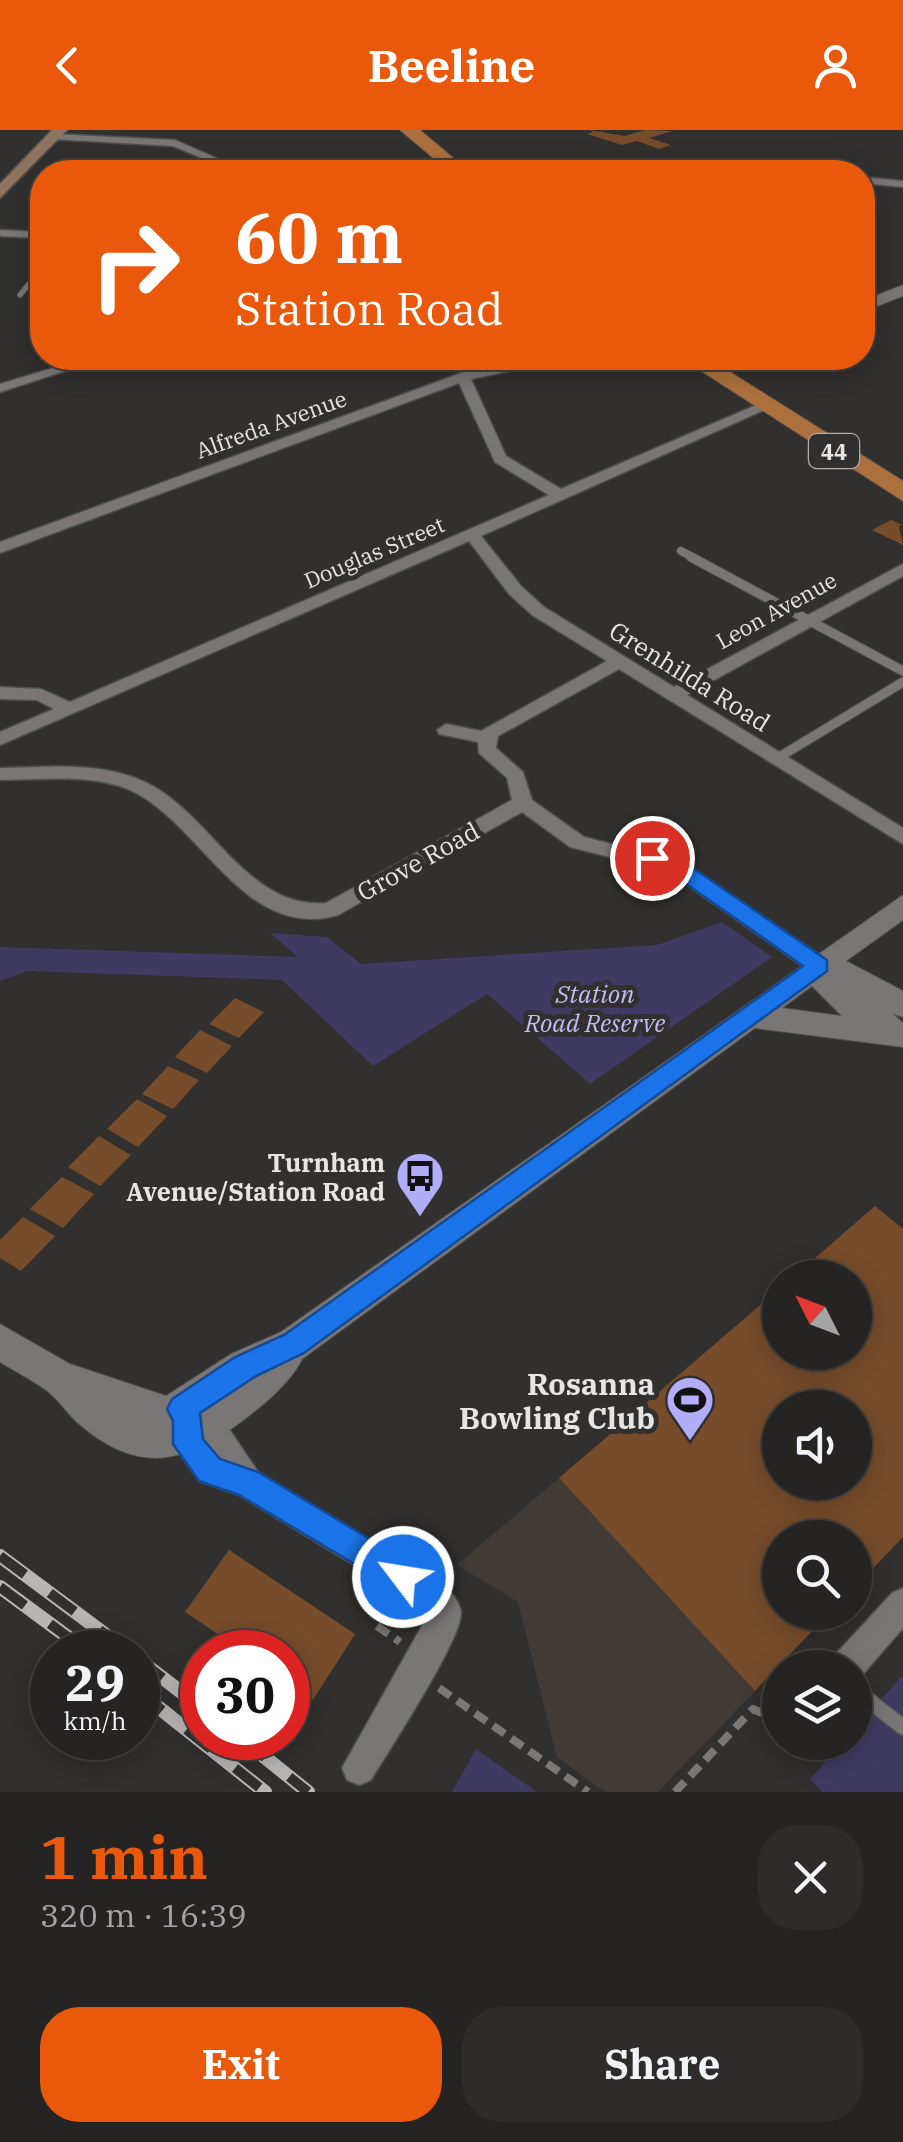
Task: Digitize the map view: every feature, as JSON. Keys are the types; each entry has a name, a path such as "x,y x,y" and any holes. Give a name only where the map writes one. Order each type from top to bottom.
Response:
{"highway":[{"path":"409,130 446,160"},
{"name":"44","path":"712,370 903,493"}],"main road":[{"path":"31,160 57,133"},
{"path":"0,193 30,161"}],"street":[{"path":"57,133 175,143 215,160"},
{"path":"875,181 903,184"},
{"path":"0,233 30,234"},
{"path":"875,302 903,290"},
{"path":"0,388 59,370"},
{"name":"Alfreda Avenue","path":"0,548 488,370"},
{"path":"463,377 503,463 560,496"},
{"name":"Douglas Street","path":"0,739 766,406"},
{"name":"Grenhilda Road","path":"472,534 529,604 903,837"},
{"name":"Leon Avenue","path":"674,696 903,569"},
{"path":"486,738 501,724 619,662"},
{"path":"10,693 41,695 70,709"},
{"path":"10,693 50,717"},
{"path":"446,730 486,738"},
{"path":"486,738 490,754 520,782 523,803 576,842 676,867 819,966 850,973 903,1006"},
{"name":"Grove Road","path":"5,772 102,778 138,785 162,801 274,904 298,914 330,910 523,803"},
{"path":"0,1342 58,1377 95,1413 176,1423 259,1384 294,1344 903,905"},
{"path":"819,966 821,979 832,991 903,1033"},
{"path":"750,1016 903,1033"},
{"path":"176,1423 210,1471 248,1483 434,1596 445,1612 441,1628 359,1768"},
{"path":"862,1650 903,1604"}],"lane":[{"path":"20,295 30,283"},
{"path":"681,551 903,670"},
{"path":"776,759 903,682"},
{"path":"872,1703 903,1727"}],"path":[{"path":"456,1700 588,1792"},
{"path":"675,1792 753,1710 762,1714"}],"shaded area":[{"path":"559,1478 755,1691 658,1792 605,1792 557,1757 518,1602 457,1565"}],"green space":[{"name":"Station Road Reserve","path":"722,922 772,957 590,1084 487,994 373,1066 282,980 27,971 0,981 0,947 298,957 270,933 327,937 361,964 657,945"},
{"path":"903,1675 903,1792 822,1792 810,1779 827,1760 872,1760 872,1710"},
{"path":"476,1749 537,1792 452,1792"}],"building":[{"path":"589,130 625,136 645,130 673,131 649,138 671,145 659,149 637,141 622,145 587,134 593,132"},
{"path":"891,520 903,525 899,526 903,545 872,530"},
{"path":"235,998 264,1012 239,1038 209,1024"},
{"path":"200,1030 232,1046 207,1073 175,1057"},
{"path":"168,1066 199,1080 173,1109 142,1094"},
{"path":"137,1099 167,1116 138,1147 107,1129"},
{"path":"99,1136 131,1155 100,1186 68,1167"},
{"path":"62,1177 94,1194 63,1228 30,1209"},
{"name":"Rosanna Bowling Club","path":"875,1206 903,1229 903,1537 872,1569 872,1520 762,1520 762,1630 813,1630 794,1650 762,1650 762,1684 755,1691 559,1478 762,1303 762,1370 872,1370 872,1260 813,1260"},
{"path":"23,1217 55,1236 21,1271 0,1258 0,1240"},
{"path":"229,1550 355,1634 313,1700 310,1630 212,1630 185,1612"}],"railway":[{"path":"0,1556 99,1630"},
{"path":"0,1587 58,1630"},
{"path":"160,1676 180,1691"},
{"path":"160,1708 265,1792"},
{"path":"268,1760 308,1792"}],"place":[{"name":"Turnham Avenue/Station Road","path":"420,1218"},
{"name":"Rosanna Bowling Club","path":"690,1442"}],"route":[{"path":"403,1577 248,1483 210,1471 188,1444 188,1418 182,1409 245,1366 294,1344 819,966 686,873 652,858"}]}
